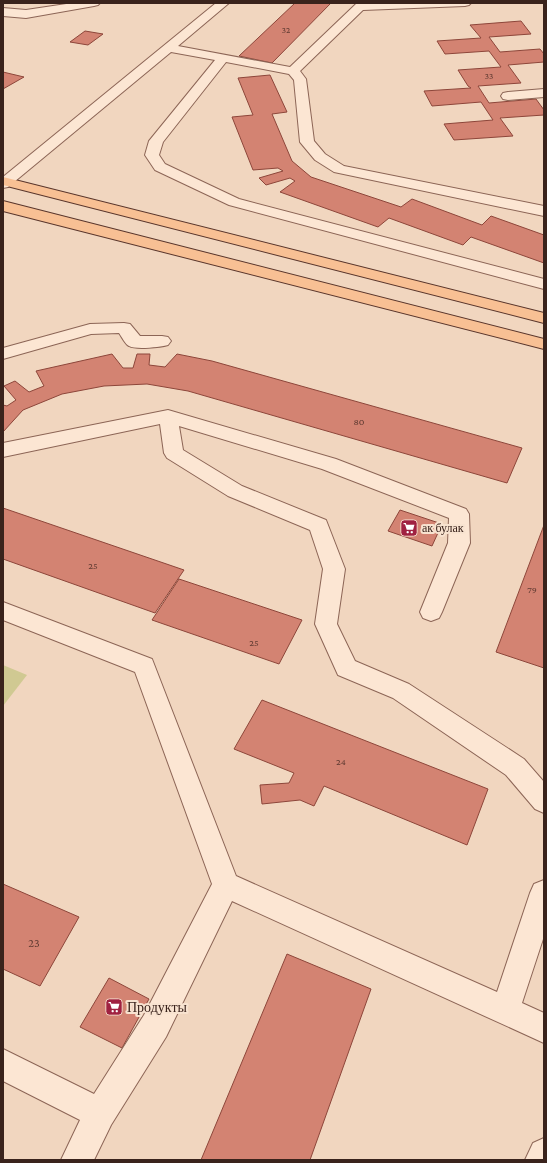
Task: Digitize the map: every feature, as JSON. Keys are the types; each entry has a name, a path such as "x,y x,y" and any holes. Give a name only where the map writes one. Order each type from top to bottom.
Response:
{"main road":[{"path":"4,182 544,318"},
{"path":"3,206 544,344"}],"street":[{"path":"3,12 26,14 94,3"},
{"path":"203,3 222,4"},
{"path":"293,71 362,5 465,3"},
{"path":"4,182 222,4"},
{"path":"168,48 293,71 300,79 307,142 320,157 339,169 544,211"},
{"path":"223,58 156,141 152,155 160,167 234,202 544,284"},
{"path":"508,96 544,93"},
{"path":"3,354 90,329 124,328 135,342 162,341"},
{"path":"168,416 174,453 235,491 319,525 334,569 326,624 346,668 401,692 516,767 544,801"},
{"path":"3,450 168,416 329,464 459,514 459,543 431,612"},
{"path":"3,611 144,666 226,885 544,1028"},
{"path":"77,1160 100,1114 154,1026 226,885"},
{"path":"505,1011 544,893"},
{"path":"3,1064 100,1114"},
{"path":"541,1160 544,1154"}],"shaded area":[{"path":"3,665 27,675 3,706"}],"building":[{"path":"295,3 331,3 272,63 239,56"},
{"path":"521,21 531,34 489,37 500,52 540,49 544,54 544,62 508,65 521,83 478,86 489,103 536,99 544,110 544,115 500,118 513,136 454,140 444,124 493,120 481,102 432,106 424,91 471,88 468,86 458,70 501,67 489,51 445,54 437,41 481,38 470,25"},
{"path":"85,31 103,34 88,45 70,42"},
{"path":"3,72 24,77 3,89"},
{"path":"270,75 287,112 272,114 292,161 311,177 401,207 412,199 482,225 491,216 544,235 544,263 471,237 463,245 389,218 378,227 280,192 295,181 290,178 266,185 259,178 283,171 278,168 253,170 232,117 253,115 238,78"},
{"path":"112,354 123,368 133,368 137,354 150,354 149,365 165,367 177,354 212,361 522,448 507,483 188,391 147,384 104,386 62,394 23,410 3,432 3,405 7,406 16,400 4,386 15,381 29,392 44,386 36,371"},
{"path":"3,508 184,570 155,613 3,559"},
{"path":"400,510 442,524 432,546 388,531"},
{"path":"544,525 544,668 496,652"},
{"path":"179,579 302,620 279,664 152,620"},
{"path":"262,700 488,789 467,845 324,786 314,806 300,800 262,804 260,785 289,783 294,773 234,749"},
{"path":"3,884 79,917 40,986 3,969"},
{"path":"287,954 371,989 310,1160 201,1160"},
{"path":"109,978 149,999 122,1048 80,1027"}],"place":[{"name":"ак булак","path":"409,528"},
{"name":"Продукты","path":"114,1007"}]}
